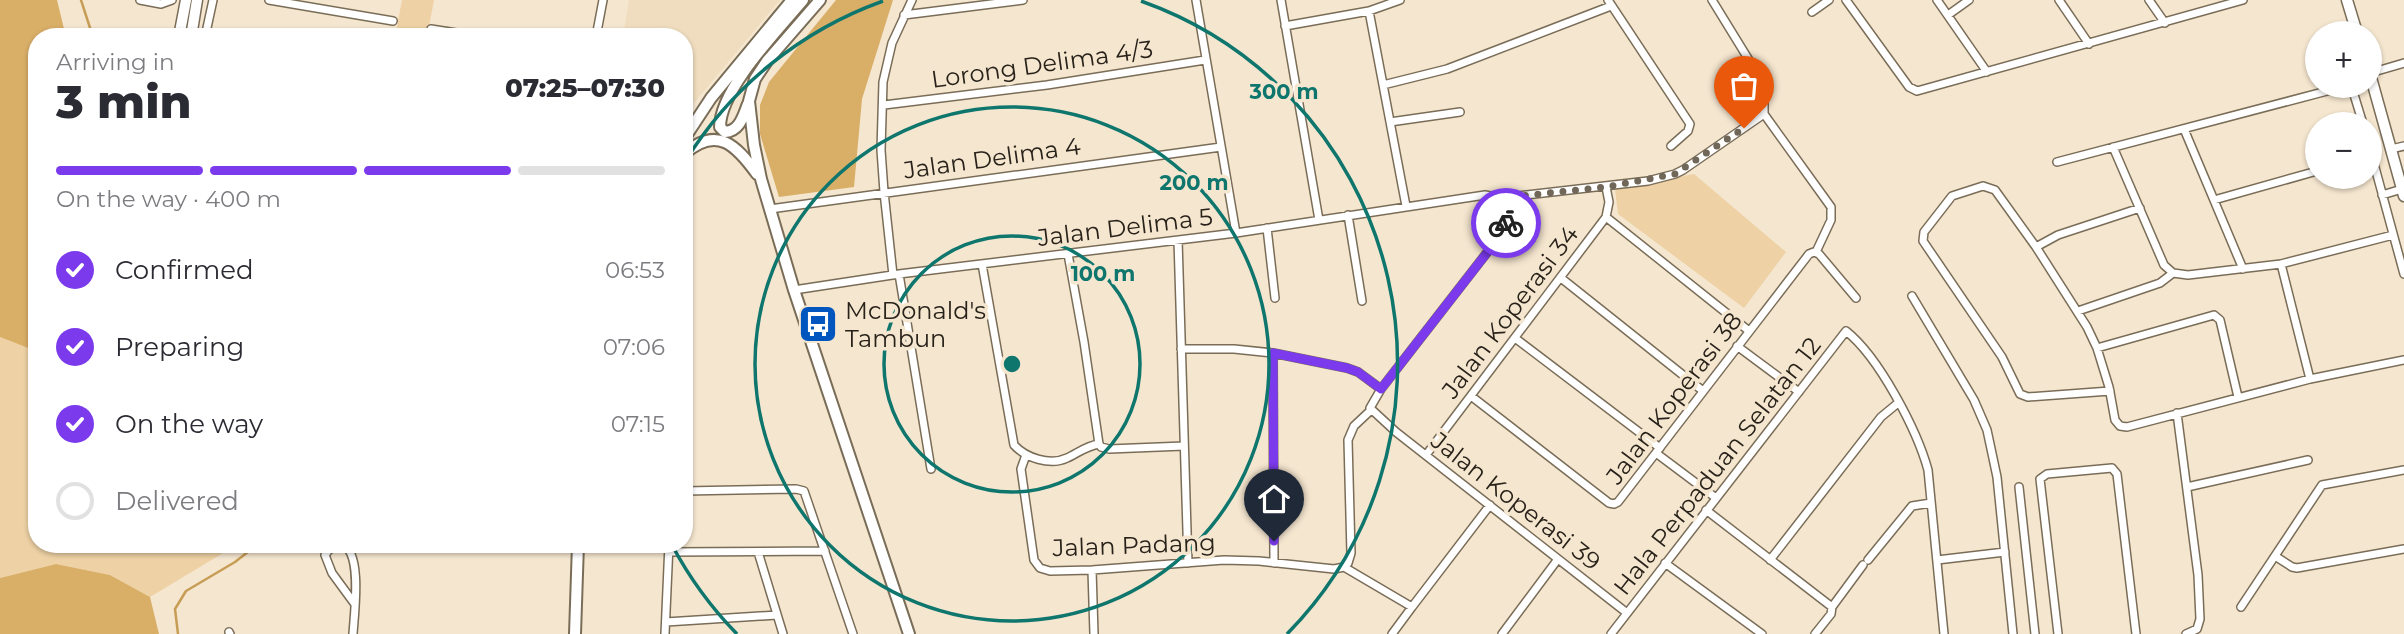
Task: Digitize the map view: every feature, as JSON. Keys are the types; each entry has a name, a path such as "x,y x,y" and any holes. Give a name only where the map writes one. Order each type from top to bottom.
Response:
{"main road":[{"path":"693,125 711,98 792,0"},
{"path":"803,0 734,85 725,103 720,127 725,132 739,126 755,79 820,0"},
{"path":"749,101 761,179 794,290 909,634"},
{"path":"693,149 706,141 725,142 738,148 761,179"},
{"path":"575,634 578,553"}],"street":[{"path":"140,0 161,4 172,0"},
{"path":"181,28 186,0"},
{"path":"192,28 197,0"},
{"path":"207,28 213,0"},
{"path":"268,0 393,21"},
{"path":"598,28 603,0"},
{"path":"912,0 885,66 881,150 896,274 931,469"},
{"path":"904,15 1023,0"},
{"path":"1196,0 1236,233"},
{"path":"1281,0 1319,220"},
{"path":"1285,26 1369,11 1400,0"},
{"path":"1712,0 1760,78 1764,94 1764,114 1831,207 1831,220 1816,252 1856,298"},
{"path":"1812,12 1829,0"},
{"path":"1846,0 1909,87 1917,91 2243,0"},
{"path":"1937,0 1987,72"},
{"path":"1948,15 1969,0"},
{"path":"2059,0 2089,44"},
{"path":"2149,0 2165,23"},
{"path":"2347,0 2353,21"},
{"path":"1383,85 1447,69 1609,3 1690,124 1688,131 1671,146"},
{"path":"1369,11 1406,206"},
{"name":"Lorong Delima 4/3","path":"884,105 1047,85 1205,60"},
{"path":"2382,69 2404,63"},
{"path":"2057,162 2306,96 2350,87 2359,112"},
{"path":"2377,98 2403,192 2382,195"},
{"path":"1390,122 1460,112"},
{"name":"Jalan Delima 5","path":"794,290 896,274 1236,233 1485,195 1501,198 1606,187 1675,174 1764,114"},
{"path":"2184,129 2243,269"},
{"path":"2391,149 2404,146"},
{"name":"Jalan Delima 4","path":"771,212 884,192 1220,147"},
{"path":"2113,147 2164,265 2173,273 2188,275 2281,264 2393,234"},
{"path":"2214,200 2305,174"},
{"path":"2110,391 2028,397 2020,394 1989,337 1923,241 1924,232 1952,196 1983,186 1995,190 2078,311 2096,348 2110,391 2115,420 2119,426 2310,379 2404,360"},
{"name":"Jalan Koperasi 34","path":"1426,455 1606,217 1609,202 1606,187"},
{"path":"2380,189 2404,274"},
{"path":"1412,607 1344,567 1351,554 1348,440 1354,426 1370,411 1370,406 1381,389 1500,236 1507,218 1501,198"},
{"path":"2036,247 2058,235 2140,208"},
{"path":"1348,215 1362,300"},
{"path":"1606,217 1749,331"},
{"path":"1266,228 1275,298"},
{"path":"1178,240 1188,563"},
{"name":"Jalan Koperasi 38","path":"1471,396 1611,504 1618,502 1770,303 1809,254 1816,252"},
{"path":"1068,254 1098,444 1108,449 1184,446"},
{"path":"982,264 1014,444 1026,455 1058,461 1085,447 1098,444"},
{"path":"2281,264 2310,379"},
{"path":"2078,311 2160,283 2173,273"},
{"path":"1560,278 1703,391"},
{"path":"1912,296 1984,421 1997,477 2013,634"},
{"path":"2096,348 2214,316 2220,320 2238,397"},
{"name":"Hala Perpaduan Selatan 12","path":"1611,634 1846,331 1874,362 1898,403"},
{"path":"1515,338 1716,498"},
{"path":"1737,346 1799,392"},
{"path":"1181,349 1234,349 1273,353 1347,368 1358,372 1381,389"},
{"path":"1273,353 1274,563"},
{"path":"1770,560 1881,417 1898,403 1923,453 1931,503 1944,634"},
{"name":"Jalan Koperasi 39","path":"1370,411 1627,613"},
{"path":"2177,413 2198,575 2200,620 2197,629 2186,634"},
{"name":"Jalan Padang","path":"1026,455 1021,468 1030,539 1034,560 1040,568 1050,571 1092,570 1224,560 1334,569 1344,567"},
{"path":"2187,487 2308,460"},
{"path":"2058,634 2040,479 2042,475 2112,468 2117,474 2136,634"},
{"path":"2241,607 2322,485 2404,470"},
{"path":"2020,487 2035,634"},
{"path":"693,491 802,489 853,634"},
{"path":"1815,634 1865,563 1912,506 1931,503"},
{"path":"1392,634 1490,505"},
{"path":"1706,510 1832,607"},
{"path":"693,549 825,551"},
{"path":"2275,556 2297,568 2404,549"},
{"path":"758,552 783,634"},
{"path":"1937,560 2006,552"},
{"path":"326,553 327,565 354,603"},
{"path":"351,553 354,557 353,634"},
{"path":"665,634 669,553"},
{"path":"1502,634 1558,559"},
{"path":"1665,563 1762,634"},
{"path":"1092,570 1094,634"},
{"path":"666,621 777,615"}],"shaded area":[{"path":"0,0 57,0 64,28 28,28 28,348 0,337"},
{"path":"402,0 434,0 429,28 397,28"},
{"path":"629,0 780,0 693,104 693,28 624,28"},
{"path":"836,0 893,0 862,99 854,187 779,197 760,134 760,105 769,82"},
{"path":"1694,174 1786,252 1744,308 1618,214 1615,189"},
{"path":"0,337 28,348 28,553 223,553 150,597 110,575 56,564 0,578"},
{"path":"56,564 110,575 150,597 159,634 0,634 0,578"}],"waterway":[{"path":"81,0 90,28"},
{"path":"178,634 175,609 186,591 246,553"}],"way so far":[{"path":"1506,223 1506,211 1501,198 1606,187 1675,174 1744,128"}],"place":[{"name":"McDonald's Tambun","path":"818,324"}],"route":[{"path":"1274,541 1273,353 1347,368 1358,372 1381,389 1500,236 1506,223"}]}
